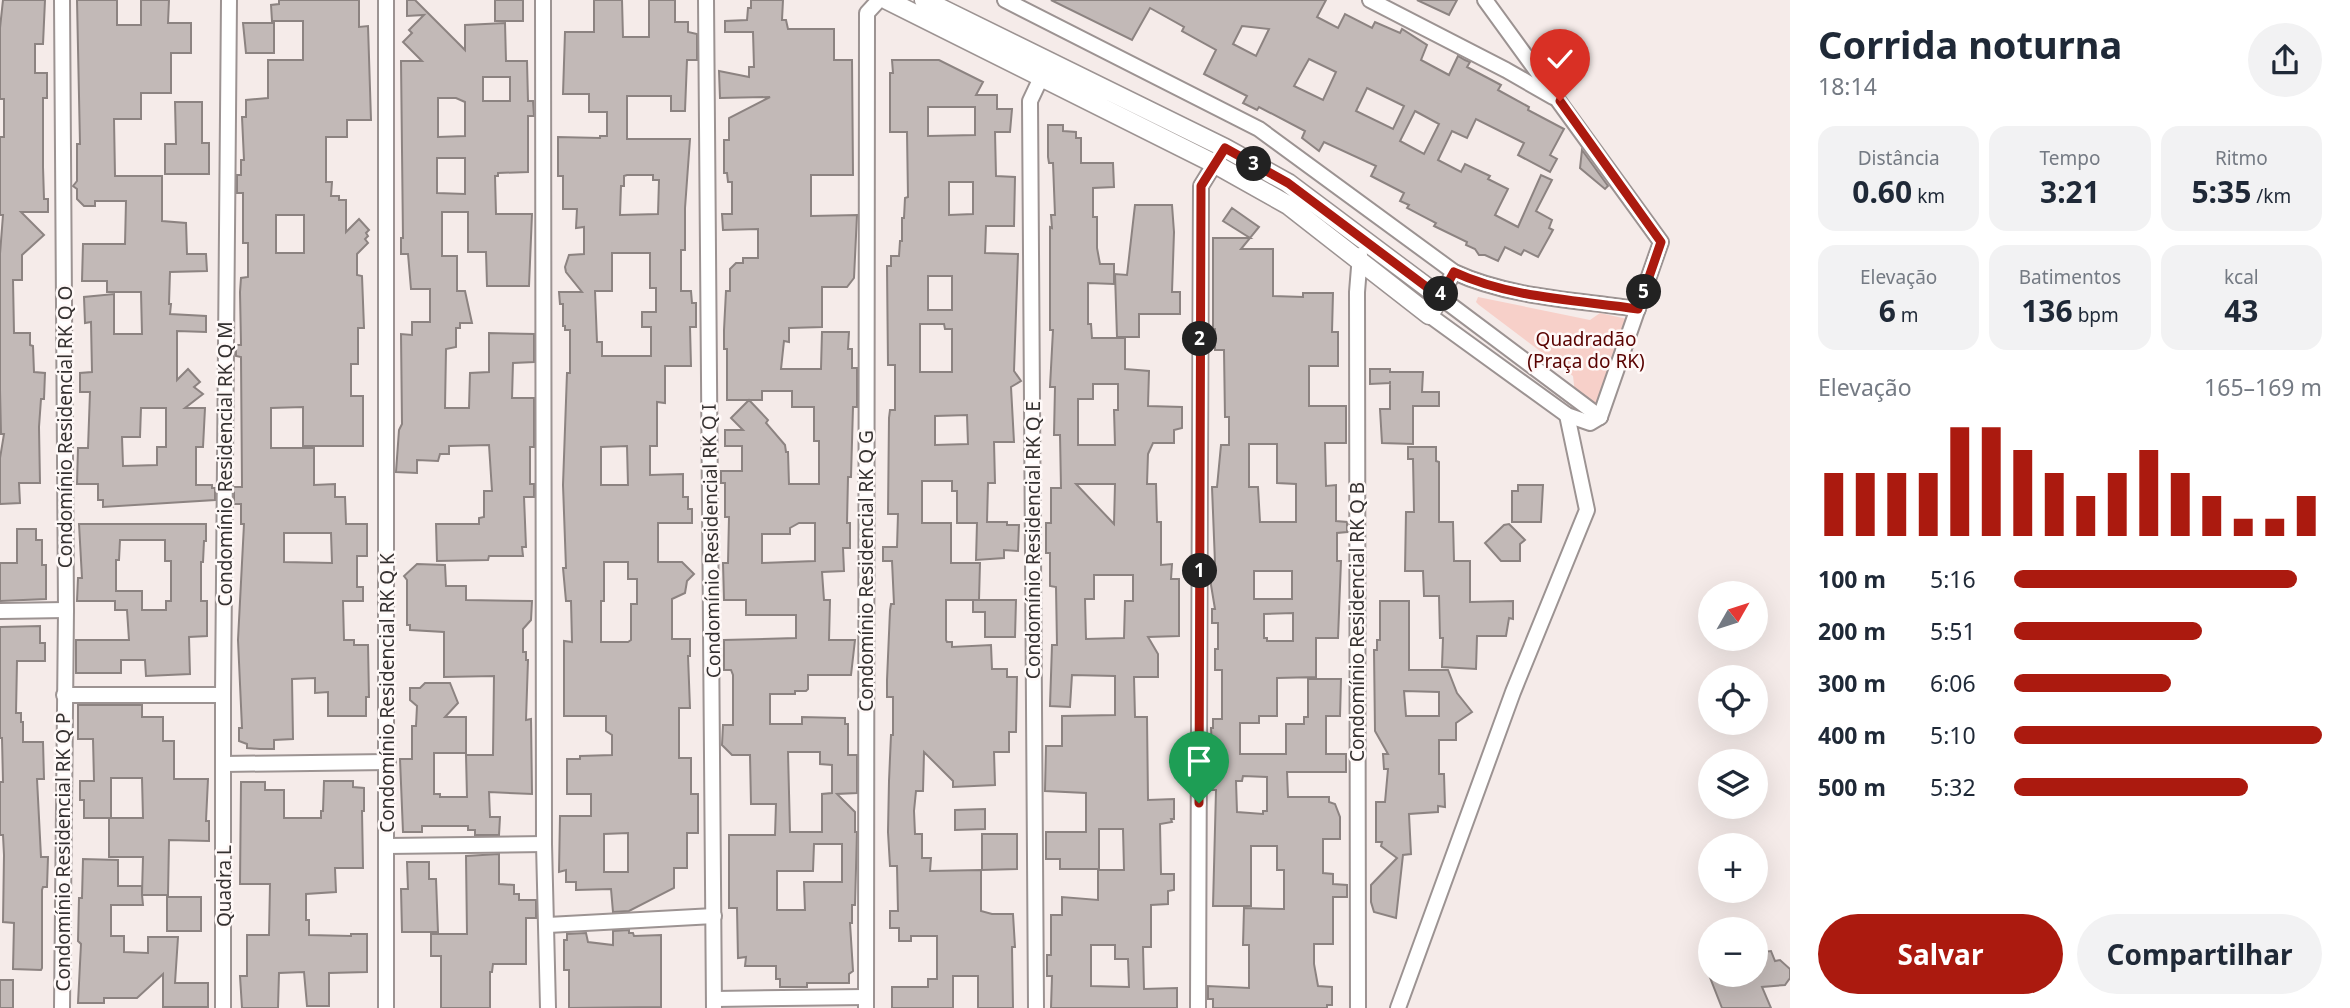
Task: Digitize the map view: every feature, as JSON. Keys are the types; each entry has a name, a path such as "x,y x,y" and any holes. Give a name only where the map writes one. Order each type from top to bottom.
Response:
{"street":[{"name":"Condomínio Residencial RK Q O","path":"62,0 66,610 64,695"},
{"name":"Condomínio Residencial RK Q M","path":"224,764 229,0"},
{"name":"Condomínio Residencial RK Q K","path":"386,0 387,846 544,844"},
{"path":"543,0 544,844 548,1008"},
{"name":"Condomínio Residencial RK Q I","path":"705,0 715,1004"},
{"name":"Condomínio Residencial RK Q G","path":"715,1004 866,1002 867,13 879,0"},
{"path":"887,0 1215,164 1288,205 1361,264 1567,415 1590,423 1600,417 1661,242 1485,0"},
{"path":"924,0 1225,148 1288,183 1600,417"},
{"path":"1005,0 1259,129 1454,272 1476,283 1506,290 1638,309"},
{"path":"1370,0 1560,101"},
{"path":"1046,79 1061,67"},
{"name":"Condomínio Residencial RK Q E","path":"1036,1008 1030,101 1038,85 1046,79"},
{"path":"1198,1008 1201,186 1225,148"},
{"name":"Condomínio Residencial RK Q B","path":"1358,1008 1359,236"},
{"path":"1429,315 1454,272"},
{"path":"1398,1008 1513,692 1587,510 1567,415"},
{"path":"0,611 66,610"},
{"path":"64,695 223,695"},
{"name":"Condomínio Residencial RK Q P","path":"62,1008 64,695"},
{"path":"224,764 388,762"},
{"name":"Quadra L","path":"223,1008 224,764"},
{"path":"386,1008 387,846"},
{"path":"548,925 714,916"}],"green space":[{"name":"Quadradão (Praça do RK)","path":"1478,297 1590,320 1600,313 1627,319 1600,401 1593,405 1575,393 1573,376 1479,305 1476,302"}],"building":[{"path":"3,0 45,0 43,44 35,44 35,73 47,73 47,98 43,98 43,167 44,199 48,199 48,212 21,212 44,235 22,255 22,280 13,280 14,333 30,333 34,372 45,373 39,427 40,483 19,483 20,503 0,504 0,458 4,434 1,434 0,390 0,254 3,215 0,215 0,137 4,137 4,99 0,99 0,28"},
{"path":"77,0 117,0 117,25 141,25 141,0 169,0 168,23 191,23 191,53 171,53 171,93 141,93 141,119 114,119 115,176 162,176 162,221 186,223 187,254 206,254 207,271 170,272 169,304 170,314 206,316 206,332 177,331 177,380 188,369 200,382 194,387 203,394 185,408 205,408 203,447 196,447 196,485 212,485 212,488 215,488 215,500 103,507 103,500 98,500 98,484 77,484 78,448 88,448 90,392 80,392 80,373 92,372 91,322 85,323 84,297 114,294 114,334 142,334 141,292 107,292 107,281 82,281 83,244 125,244 126,201 95,201 95,206 84,206 77,199 77,189 73,186 77,181 77,144 80,144","holes":["141,408 166,408 166,447 157,447 157,465 123,466 122,437 140,437"]},
{"path":"279,0 359,0 359,27 368,26 371,120 347,120 347,137 326,137 326,182 332,182 331,196 346,200 346,232 359,219 369,230 365,239 368,243 357,254 357,275 362,276 364,328 358,328 358,364 351,364 351,396 363,396 363,446 303,446 303,407 271,408 271,448 314,448 314,485 335,484 335,497 345,497 346,524 367,524 367,556 357,556 357,587 363,587 363,601 343,601 344,640 354,640 354,645 368,645 369,697 366,697 366,716 328,716 328,692 315,693 315,678 292,679 293,739 274,740 274,749 260,749 247,748 247,744 239,741 239,728 242,728 238,640 244,524 241,524 241,504 234,504 234,487 242,487 241,357 236,356 236,345 241,345 240,292 241,278 248,277 248,243 243,243 243,193 237,193 237,175 241,175 241,160 244,160 242,117 246,117 246,100 268,98 268,60 303,60 303,21 272,21 271,5 279,4","holes":["276,215 304,215 304,253 276,253","284,533 331,533 332,563 284,562"]},
{"path":"407,0 415,0 465,50 465,25 505,23 506,61 527,61 528,101 533,101 534,116 528,116 528,172 498,173 498,176 495,176 496,214 532,214 529,286 487,286 486,252 468,252 468,212 442,212 442,256 457,256 457,291 465,291 472,323 460,323 460,328 456,328 456,347 446,349 445,408 469,408 470,373 489,372 489,333 534,334 534,362 513,363 512,398 534,398 534,447 530,447 530,484 534,484 534,497 524,497 526,547 522,547 523,556 437,561 436,524 479,524 479,518 484,517 484,491 492,491 489,445 449,446 449,454 440,454 438,461 417,460 417,473 396,472 399,430 402,424 401,334 412,335 412,322 430,322 430,289 411,289 408,254 401,254 401,61 422,61 403,42 412,33 409,30 424,15 407,16","holes":["483,77 510,77 510,101 483,101","438,98 456,98 465,102 465,136 438,137","437,158 465,158 465,194 437,193"]},
{"path":"495,0 523,0 523,21 495,21"},
{"path":"594,0 622,0 623,37 649,37 649,0 675,0 675,22 688,22 688,32 697,34 697,60 687,60 685,111 671,111 671,96 627,96 627,139 690,139 685,250 681,250 681,291 691,291 692,303 696,303 696,327 690,327 691,366 665,366 665,403 657,402 657,446 650,446 650,475 683,474 683,497 688,497 688,509 692,509 692,523 658,523 658,562 682,562 694,574 687,581 685,593 672,599 672,639 690,639 690,708 679,708 679,758 691,758 691,794 698,794 698,833 687,833 687,868 674,868 674,888 629,911 613,912 611,889 576,890 576,882 566,882 566,870 559,872 560,816 591,816 591,794 567,794 567,759 612,755 612,735 606,731 606,716 564,716 564,641 572,642 571,601 566,601 563,568 566,568 563,485 570,330 565,330 563,326 563,304 560,304 559,292 582,292 565,267 569,255 584,254 584,227 576,228 577,209 563,209 563,176 558,176 558,137 607,136 607,112 589,112 589,94 563,94 565,32 594,32","holes":["653,175 653,180 659,180 658,214 620,215 624,176","612,253 650,253 650,288 656,288 656,312 642,312 642,327 651,327 651,356 602,356 602,342 597,342 595,291 612,291","627,446 628,485 601,485 601,447","604,562 628,562 628,579 637,579 637,604 631,604 631,640 601,642 601,601 604,601","628,833 628,872 604,872 604,834"]},
{"path":"751,0 783,0 782,20 786,20 788,29 834,29 834,60 852,60 853,175 811,175 811,216 857,215 854,278 847,287 822,287 822,327 789,328 789,342 784,341 781,369 821,369 822,332 849,332 848,349 852,349 852,368 857,368 857,407 853,407 851,477 848,477 847,523 850,523 850,548 843,548 844,571 822,572 824,600 830,600 829,640 855,640 851,675 808,675 806,691 770,694 770,724 802,724 802,717 845,718 845,724 848,724 848,755 857,755 857,793 837,794 855,812 857,832 855,905 852,905 850,923 853,971 849,974 849,983 807,983 807,987 780,987 780,979 776,979 776,966 745,966 746,957 738,958 737,908 729,908 729,835 775,835 776,804 751,804 750,755 732,755 722,745 723,725 733,725 733,675 731,670 724,670 724,640 796,638 796,615 746,615 746,600 724,600 723,563 728,563 729,517 725,517 725,483 721,483 721,471 742,471 742,446 725,446 725,430 743,430 731,418 749,400 727,400 727,349 724,349 726,291 730,291 730,269 736,263 743,263 743,258 758,258 758,229 723,230 722,214 732,214 732,182 728,182 727,173 724,173 724,140 729,140 729,118 770,97 720,98 719,71 749,77 749,67 754,67 753,32 725,32 725,21 747,20","holes":["762,391 792,391 792,407 814,407 814,441 819,441 819,484 789,484 788,452 785,445 766,423 768,420 749,400 762,400","799,523 815,523 815,561 762,563 762,534 790,534 790,528","788,752 820,752 820,764 832,765 832,793 822,794 822,832 790,832","814,844 842,844 842,882 804,882 805,910 777,910 777,871 813,871"]},
{"path":"1051,0 1326,0 1317,17 1338,28 1345,14 1372,28 1375,22 1400,33 1402,29 1427,45 1421,60 1449,75 1458,56 1470,62 1467,67 1501,85 1498,90 1564,129 1550,155 1557,159 1550,172 1518,155 1524,143 1476,119 1467,138 1452,131 1438,160 1461,172 1465,164 1490,176 1488,179 1508,189 1495,215 1518,227 1541,175 1552,180 1536,211 1552,220 1549,228 1553,230 1538,257 1524,250 1521,255 1505,247 1498,261 1479,255 1475,249 1466,245 1467,242 1434,226 1436,223 1407,208 1409,205 1400,201 1404,193 1371,176 1376,166 1324,142 1319,151 1302,138 1305,131 1259,107 1257,110 1243,103 1247,96 1204,74 1216,50 1182,31 1184,27 1150,8 1132,40","holes":["1242,26 1269,29 1256,56 1233,44","1309,59 1336,72 1323,100 1294,86","1367,88 1404,106 1393,129 1356,111","1415,111 1439,124 1424,154 1400,141"]},
{"path":"1417,0 1457,0 1449,15"},
{"path":"243,23 274,23 274,53 246,53"},
{"path":"892,60 939,60 983,82 976,95 997,95 997,109 1012,109 1010,132 995,132 996,176 1015,177 1014,226 986,226 985,253 1018,254 1014,371 1021,381 1011,387 1014,442 994,442 995,483 988,483 987,522 1019,525 1018,551 1004,550 1004,558 976,560 977,523 957,523 957,491 952,491 952,481 922,481 922,523 951,523 951,563 980,563 979,600 946,600 946,640 952,642 952,647 991,645 992,669 1007,669 1007,677 1017,677 1016,732 1009,732 1009,752 994,752 995,785 953,787 953,781 924,752 923,791 916,791 914,811 915,834 922,834 922,858 931,858 930,871 981,870 981,911 1013,914 1013,1008 978,1008 978,976 953,976 953,1008 892,1008 892,987 928,987 928,979 937,979 937,936 911,936 911,941 899,941 899,928 890,928 890,911 898,911 897,866 890,866 888,832 893,697 887,697 887,680 890,610 891,604 894,604 892,561 883,561 883,547 897,547 898,514 888,514 889,418 890,410 895,410 895,365 888,365 887,266 891,266 891,256 899,256 905,198 908,197 907,132 890,132 890,73 893,73","holes":["928,107 975,107 975,135 928,136","949,182 973,182 973,214 949,215","928,276 952,276 952,310 928,310","920,324 944,324 945,329 952,329 952,372 920,372","967,415 968,444 935,445 935,416"]},
{"path":"175,102 202,102 202,143 209,143 209,174 165,174 165,144 176,144"},
{"path":"1048,125 1063,125 1063,131 1076,132 1076,138 1081,138 1081,163 1113,163 1114,187 1093,188 1093,217 1097,217 1100,264 1114,264 1114,284 1088,283 1088,324 1091,324 1092,338 1125,338 1125,369 1149,371 1148,406 1182,407 1182,428 1174,430 1174,443 1153,443 1148,454 1147,484 1156,484 1157,522 1161,522 1161,565 1172,564 1171,579 1179,579 1179,636 1148,637 1158,654 1158,677 1134,677 1135,717 1147,717 1148,800 1174,799 1174,819 1171,819 1172,822 1160,824 1161,874 1174,874 1174,890 1168,891 1168,904 1151,905 1151,947 1143,947 1144,989 1177,988 1177,1008 1051,1008 1052,976 1047,976 1047,955 1051,955 1051,915 1062,915 1062,897 1098,900 1098,870 1124,870 1123,829 1099,829 1099,869 1060,869 1060,859 1046,859 1046,832 1086,832 1086,793 1045,791 1046,746 1062,746 1062,716 1115,715 1115,676 1072,675 1070,707 1050,706 1052,645 1057,645 1056,587 1050,586 1046,523 1051,523 1051,488 1061,488 1060,435 1054,435 1055,387 1050,387 1053,330 1050,330 1050,227 1052,228 1051,215 1055,215 1053,163 1049,163","holes":["1093,384 1118,384 1118,410 1114,410 1115,445 1078,445 1078,399 1093,399","1076,484 1115,484 1114,524","1094,575 1133,575 1133,601 1125,601 1124,638 1086,639 1085,599 1094,599","1091,945 1115,945 1115,959 1128,959 1129,987 1091,986"]},
{"path":"1582,150 1608,186 1605,189 1580,168"},
{"path":"1135,205 1172,205 1172,292 1180,292 1180,314 1139,314 1139,337 1117,337 1115,274 1127,275"},
{"path":"1232,208 1259,227 1250,238 1223,221"},
{"path":"1213,238 1250,238 1241,249 1273,249 1273,296 1303,297 1303,293 1333,293 1332,332 1338,332 1338,366 1309,366 1309,406 1346,406 1346,443 1325,443 1326,486 1336,485 1336,521 1347,522 1347,532 1337,533 1337,561 1341,561 1338,638 1316,638 1316,677 1277,678 1277,716 1259,716 1259,723 1240,723 1240,754 1286,754 1286,724 1304,724 1304,717 1308,717 1308,679 1341,679 1340,716 1326,716 1326,754 1346,754 1346,772 1287,772 1288,797 1329,797 1329,802 1335,804 1340,817 1340,839 1323,839 1323,873 1333,874 1333,884 1347,885 1347,897 1333,897 1333,944 1314,944 1318,986 1332,987 1332,1005 1327,1005 1327,1008 1213,1008 1213,999 1208,999 1208,986 1249,988 1249,945 1243,945 1244,908 1284,909 1284,870 1277,870 1277,846 1251,846 1251,906 1213,906 1216,790 1209,790 1209,770 1213,770 1213,719 1222,719 1222,670 1215,670 1218,623 1212,623 1212,609 1215,609 1211,568 1215,563 1212,487 1217,487 1221,445 1229,445 1229,417 1225,417 1224,350 1215,350 1213,329","holes":["1249,444 1277,444 1277,483 1296,484 1296,522 1260,522 1258,487 1249,487","1254,571 1292,571 1292,599 1254,599","1293,613 1293,641 1267,641 1267,638 1264,638 1264,614","1243,776 1267,777 1267,811 1263,811 1263,814 1237,812 1236,781 1242,781"]},
{"path":"1370,369 1423,372 1422,392 1439,392 1439,406 1413,406 1413,444 1382,443 1380,409 1390,409 1390,383 1370,384"},
{"path":"1408,447 1436,447 1436,461 1439,462 1439,522 1453,522 1454,561 1470,561 1470,602 1513,601 1513,619 1509,618 1506,636 1477,636 1476,669 1442,667 1443,638 1440,638 1439,596 1424,596 1423,571 1405,571 1406,512 1414,512 1413,459 1408,459"},
{"path":"1518,485 1543,485 1541,522 1512,522 1512,491 1518,491"},
{"path":"79,524 206,524 206,541 201,562 201,601 207,601 207,636 189,637 190,674 146,676 145,660 121,660 121,673 76,673 76,640 129,640 127,610 115,610 115,601 77,601 78,578 82,578","holes":["120,540 165,540 165,561 171,561 171,601 166,601 166,610 142,610 142,591 116,591 116,560 119,560"]},
{"path":"1509,524 1525,540 1520,544 1520,561 1501,561 1485,543 1504,525"},
{"path":"17,529 36,529 36,540 42,540 42,565 46,565 46,599 0,601 0,563 17,563"},
{"path":"417,564 445,565 446,586 466,586 466,600 532,601 531,620 523,629 523,652 526,652 528,660 526,720 531,719 532,794 489,792 490,817 500,817 499,835 475,835 475,830 468,830 468,826 422,826 422,832 403,832 400,759 412,759 412,726 416,726 417,706 410,700 410,688 420,688 425,683 450,683 458,703 445,717 466,717 466,753 434,753 434,794 440,794 440,797 467,797 466,755 493,755 494,676 444,677 444,632 410,630 410,625 407,625 407,580 404,576"},
{"path":"973,600 1016,600 1015,637 985,637 985,612 973,612"},
{"path":"1380,601 1409,601 1409,670 1448,670 1457,693 1472,712 1456,723 1456,740 1439,740 1439,774 1444,774 1445,807 1438,806 1438,812 1409,814 1411,854 1403,855 1396,918 1374,912 1371,902 1371,885 1397,858 1381,846 1382,842 1376,842 1376,802 1385,802 1388,769 1384,769 1383,754 1388,754 1375,731 1374,650 1377,650 1377,640 1380,640","holes":["1404,691 1439,692 1439,716 1406,716"]},
{"path":"40,626 40,643 45,643 45,661 17,661 16,713 21,713 23,742 43,742 44,779 37,779 41,857 48,857 47,887 42,890 42,968 13,969 14,923 3,922 4,855 3,835 0,835 0,782 3,782 0,738 0,627"},
{"path":"78,705 142,705 142,717 163,717 163,741 174,741 174,779 208,779 206,821 209,821 209,841 169,840 168,895 142,895 143,905 111,905 111,936 124,936 124,952 148,953 148,937 178,937 175,983 208,983 208,1007 163,1007 163,974 137,998 104,998 104,1003 78,1003 81,944 78,941 79,898 82,898 83,859 118,860 118,886 142,886 142,894 143,857 109,857 109,818 84,818 80,781 94,781 93,739 78,739","holes":["111,778 142,778 143,818 111,818"]},
{"path":"324,781 353,781 353,787 364,788 363,868 335,868 336,892 306,894 309,935 367,934 367,972 329,973 329,1006 307,1006 304,972 279,973 278,1008 242,1008 240,976 247,976 247,935 269,935 270,884 240,884 241,782 265,782 265,790 284,790 284,818 321,818"},
{"path":"985,809 985,829 955,830 955,810"},
{"path":"982,834 1017,834 1017,869 982,870"},
{"path":"499,854 499,884 514,885 514,894 519,894 519,900 536,900 536,918 526,918 526,964 493,964 490,972 490,1008 441,1008 441,956 431,956 431,934 467,934 466,856"},
{"path":"407,862 429,862 429,879 436,879 438,932 402,932 401,889 408,889"},
{"path":"167,897 201,897 201,931 167,931"},
{"path":"629,930 634,936 661,935 661,1007 569,1008 569,970 564,970 564,940 567,940 567,934 586,933 588,942 613,945 613,931"},
{"path":"1768,951 1771,951 1775,961 1780,960 1790,969 1790,978 1785,985 1768,986"},
{"path":"0,980 13,980 13,1008 0,1008"},
{"path":"1714,987 1762,987 1771,1008 1722,1008"}],"route":[{"path":"1199,803 1201,186 1225,148 1288,183 1440,297 1454,272 1476,283 1506,290 1638,309 1661,242 1560,101"}]}
